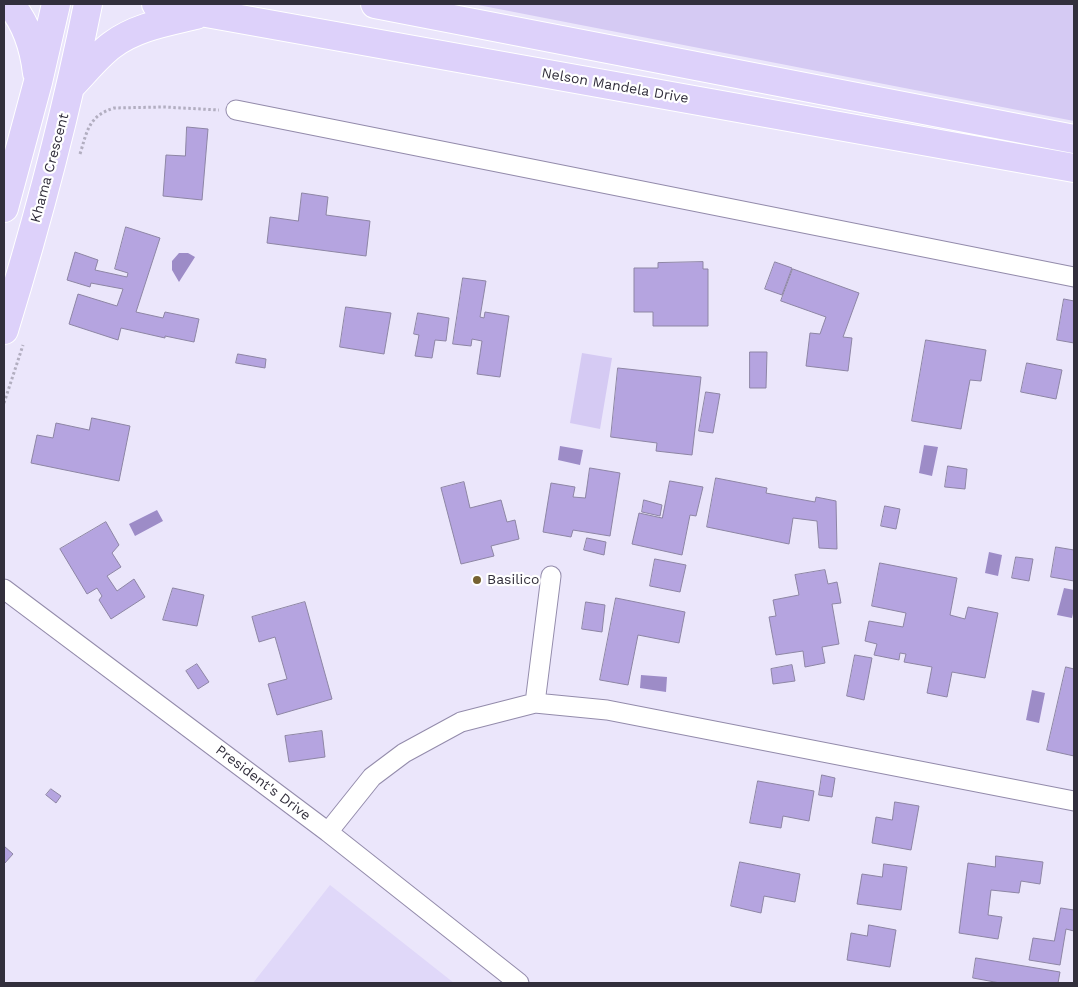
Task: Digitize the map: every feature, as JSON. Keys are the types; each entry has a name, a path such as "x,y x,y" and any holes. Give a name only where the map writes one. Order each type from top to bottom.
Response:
{"main road":[{"path":"10,4 19,15 29,36 35,55 38,82"},
{"path":"4,208 38,82 56,4"},
{"name":"Khama Crescent","path":"14,335 21,274 71,86 88,4"},
{"name":"Nelson Mandela Drive","path":"156,4 1074,168"},
{"path":"375,4 1074,139"},
{"path":"71,86 112,45 160,23 204,13"}],"street":[{"path":"236,110 1074,277"},
{"path":"535,703 552,576"},
{"name":"President's Drive","path":"4,588 328,832 519,983"},
{"path":"328,832 372,777 404,753 461,722 535,703 607,710 1074,801"}],"path":[{"path":"80,156 90,122 107,110 114,108 164,107 236,110"},
{"path":"4,403 14,335"}],"shaded area":[{"path":"473,4 1074,4 1074,121"},
{"path":"179,253 188,253 195,257 179,282 172,270 172,261"},
{"path":"582,353 612,358 600,429 570,423"},
{"path":"924,445 938,447 932,476 919,473"},
{"path":"560,446 583,450 580,465 558,460"},
{"path":"157,510 163,521 135,536 129,524"},
{"path":"989,552 1002,555 998,576 985,573"},
{"path":"1064,588 1074,590 1072,618 1057,615"},
{"path":"641,675 667,677 666,692 640,688"},
{"path":"1032,690 1045,693 1039,723 1026,720"},
{"path":"330,885 454,983 253,983"}],"building":[{"path":"187,127 208,129 202,200 163,196 166,155 185,156"},
{"path":"302,193 328,197 326,215 370,221 366,256 267,243 270,217 298,221"},
{"path":"126,227 160,238 136,312 163,318 165,312 199,319 194,342 165,336 165,338 121,328 118,340 69,324 78,294 117,306 123,289 91,283 90,287 67,280 75,252 98,260 95,270 127,277 128,273 115,269"},
{"path":"703,262 703,269 708,269 708,326 653,326 653,312 634,312 634,268 658,268 658,263"},
{"path":"775,262 792,268 782,295 765,289"},
{"path":"793,269 859,293 843,337 852,338 848,371 806,366 810,333 820,334 826,317 781,301"},
{"path":"463,278 486,281 480,317 484,318 485,312 509,316 500,377 477,374 482,341 472,339 471,346 453,344"},
{"path":"1064,299 1074,301 1074,343 1057,340"},
{"path":"346,307 391,313 384,354 340,347"},
{"path":"418,313 449,318 446,341 435,340 432,358 415,356 419,335 414,334"},
{"path":"926,340 986,350 981,381 970,380 961,429 912,421"},
{"path":"750,352 767,352 766,388 750,388"},
{"path":"238,354 266,359 265,368 236,363"},
{"path":"1027,363 1062,370 1056,399 1021,392"},
{"path":"618,368 701,377 692,455 656,451 657,443 611,437"},
{"path":"706,392 720,394 713,433 699,431"},
{"path":"92,418 130,426 119,481 31,463 37,435 53,438 56,423 89,430"},
{"path":"948,466 967,469 965,489 945,487"},
{"path":"590,468 620,473 610,536 573,530 571,537 543,532 551,483 575,487 573,497 585,498"},
{"path":"716,478 767,488 766,493 815,502 816,497 836,501 837,549 819,548 817,521 793,518 789,544 707,527"},
{"path":"670,481 703,487 696,516 690,515 682,555 632,544 639,513 662,518"},
{"path":"464,482 470,508 501,500 507,522 515,520 519,539 491,546 494,556 461,564 441,488"},
{"path":"644,500 662,505 660,516 642,512"},
{"path":"885,506 900,509 896,529 881,526"},
{"path":"106,522 119,545 112,553 121,567 107,576 117,591 134,579 145,597 111,619 99,600 102,596 97,588 87,594 60,549"},
{"path":"587,538 606,542 604,555 584,550"},
{"path":"1056,547 1074,550 1074,581 1051,577"},
{"path":"1016,557 1033,559 1029,581 1012,578"},
{"path":"655,559 686,565 680,592 650,586"},
{"path":"880,563 957,578 950,615 965,619 968,607 998,613 985,678 952,672 947,697 927,693 932,667 904,662 906,654 900,653 899,660 874,655 877,644 865,641 869,621 903,627 906,613 872,606"},
{"path":"825,570 828,584 837,582 841,603 832,604 839,644 822,647 825,663 805,667 803,651 776,655 769,617 776,616 773,600 799,595 795,575"},
{"path":"173,588 204,595 197,626 163,620"},
{"path":"616,598 685,612 679,643 638,635 628,685 600,680"},
{"path":"305,602 332,699 277,715 268,684 287,679 275,637 259,642 252,617"},
{"path":"586,602 605,605 602,632 582,629"},
{"path":"855,655 872,658 864,700 847,696"},
{"path":"197,664 209,682 198,689 186,671"},
{"path":"792,665 795,681 773,684 771,669"},
{"path":"1066,667 1074,669 1074,756 1047,750"},
{"path":"322,731 325,757 289,762 285,736"},
{"path":"822,775 835,778 832,797 819,795"},
{"path":"758,781 814,791 809,821 783,816 781,828 750,823"},
{"path":"51,789 61,796 56,803 46,795"},
{"path":"895,802 919,806 911,850 872,843 876,817 892,820"},
{"path":"4,846 13,854 4,864"},
{"path":"996,856 1043,862 1040,884 1021,881 1019,893 991,890 988,915 1002,917 998,939 959,933 968,863 995,867"},
{"path":"740,862 800,874 795,902 764,896 761,913 731,906"},
{"path":"884,864 907,867 901,910 857,904 862,874 882,877"},
{"path":"1061,908 1074,910 1074,931 1066,929 1060,965 1029,960 1033,938 1054,941"},
{"path":"869,925 896,930 890,967 847,960 851,933 867,936"},
{"path":"976,958 1060,972 1058,983 1000,983 973,978"}],"place":[{"name":"Basilico","path":"477,580"}]}
